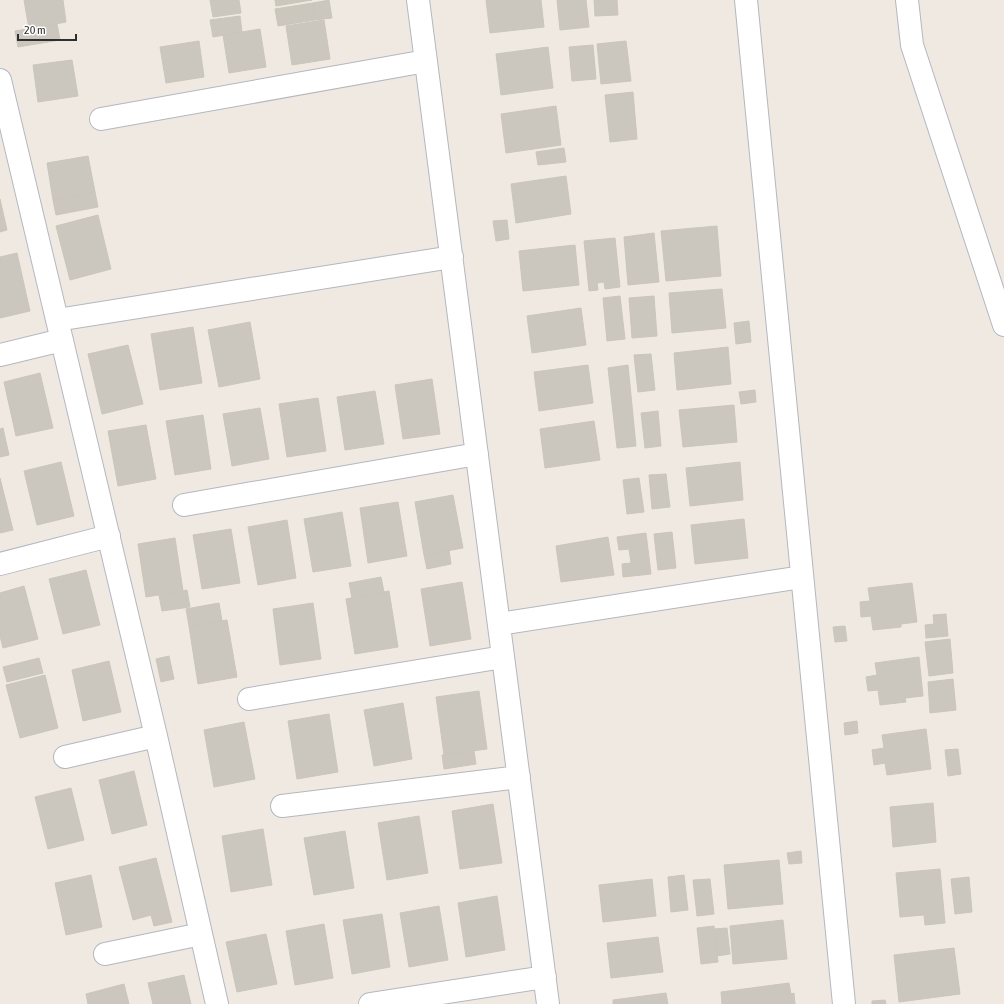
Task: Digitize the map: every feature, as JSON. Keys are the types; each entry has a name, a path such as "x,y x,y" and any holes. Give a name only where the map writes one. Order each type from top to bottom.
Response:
{"street":[{"path":"418,0 548,1004"},
{"path":"746,0 844,1004"},
{"path":"907,0 912,45 1004,325"},
{"path":"101,119 426,62"},
{"path":"0,80 7,141 60,330 156,736 217,1004"},
{"path":"0,355 60,330 452,257"},
{"path":"184,505 477,454"},
{"path":"0,564 109,536"},
{"path":"499,624 802,577"},
{"path":"249,699 503,657"},
{"path":"65,757 156,736"},
{"path":"282,806 519,777"},
{"path":"105,954 201,934"},
{"path":"370,1004 545,977"}],"building":[{"path":"24,0 63,0 66,22 29,29"},
{"path":"210,0 239,0 241,13 213,17"},
{"path":"275,0 312,0 276,6"},
{"path":"329,0 332,18 315,20 313,3"},
{"path":"486,0 541,0 544,27 490,33"},
{"path":"557,0 586,0 589,27 560,30"},
{"path":"594,0 617,0 618,15 595,16"},
{"path":"313,3 315,20 278,26 275,9"},
{"path":"240,16 242,32 213,37 210,20"},
{"path":"324,20 330,59 292,65 286,26"},
{"path":"57,24 60,40 18,47 15,31"},
{"path":"260,29 266,67 229,73 223,35"},
{"path":"199,41 204,77 166,83 160,47"},
{"path":"626,41 631,81 601,84 597,44"},
{"path":"593,45 596,79 572,81 569,47"},
{"path":"548,47 553,88 501,95 496,54"},
{"path":"72,60 78,96 38,102 33,65"},
{"path":"633,92 637,139 610,142 605,95"},
{"path":"556,106 561,145 506,153 501,114"},
{"path":"564,148 566,162 538,165 536,152"},
{"path":"88,156 95,192 53,200 47,163"},
{"path":"566,176 571,214 516,223 511,184"},
{"path":"95,192 98,207 56,215 53,200"},
{"path":"0,199 7,230 0,232"},
{"path":"98,215 111,269 70,280 56,226"},
{"path":"507,220 509,239 496,241 493,221"},
{"path":"717,226 721,276 666,281 661,231"},
{"path":"654,233 659,282 628,285 624,237"},
{"path":"615,238 620,287 605,289 604,282 597,283 598,290 589,291 584,241"},
{"path":"575,245 579,285 523,291 519,251"},
{"path":"17,253 30,311 0,318 0,257"},
{"path":"722,289 726,328 672,333 669,293"},
{"path":"620,296 625,339 607,341 603,298"},
{"path":"654,296 657,336 632,338 629,298"},
{"path":"581,308 586,345 532,353 527,316"},
{"path":"749,321 751,342 736,344 734,323"},
{"path":"250,322 260,379 219,387 208,330"},
{"path":"193,327 202,383 160,390 151,334"},
{"path":"128,345 143,404 102,414 88,354"},
{"path":"728,347 731,384 677,390 674,353"},
{"path":"651,354 655,390 638,392 634,355"},
{"path":"588,365 593,403 539,411 534,372"},
{"path":"628,365 636,446 617,448 608,368"},
{"path":"40,373 53,428 16,436 4,382"},
{"path":"432,379 440,434 403,439 395,385"},
{"path":"755,390 756,402 741,404 739,392"},
{"path":"375,391 384,444 345,450 337,397"},
{"path":"318,398 326,451 287,457 279,404"},
{"path":"734,405 737,442 683,447 679,410"},
{"path":"260,408 269,459 232,466 223,414"},
{"path":"658,411 661,446 645,448 641,413"},
{"path":"203,415 211,469 175,475 166,421"},
{"path":"594,421 600,460 545,468 540,429"},
{"path":"146,425 156,479 118,486 108,431"},
{"path":"3,428 9,455 0,457 0,429"},
{"path":"61,462 74,516 37,525 24,471"},
{"path":"740,462 743,500 690,506 686,468"},
{"path":"666,474 670,507 652,509 649,475"},
{"path":"0,478 13,530 0,533"},
{"path":"639,478 644,512 627,514 623,480"},
{"path":"453,495 463,548 424,555 415,502"},
{"path":"398,502 407,556 368,563 360,508"},
{"path":"342,512 351,566 313,572 304,519"},
{"path":"744,519 748,558 695,564 691,525"},
{"path":"287,520 296,578 258,585 248,527"},
{"path":"231,529 240,583 202,589 193,535"},
{"path":"672,532 676,568 658,570 654,534"},
{"path":"646,533 651,574 623,577 622,564 631,563 629,549 619,550 617,537"},
{"path":"608,537 614,575 561,582 556,546"},
{"path":"175,538 183,591 146,597 138,544"},
{"path":"449,550 451,564 427,569 424,555"},
{"path":"86,570 100,625 63,634 49,579"},
{"path":"381,577 384,592 352,598 349,583"},
{"path":"462,582 471,639 430,646 421,589"},
{"path":"912,583 917,622 901,624 901,627 873,630 871,616 861,617 860,602 870,601 868,588"},
{"path":"24,586 38,639 3,648 0,636 0,593"},
{"path":"187,590 190,607 162,611 159,595"},
{"path":"389,591 398,647 355,654 346,599"},
{"path":"219,603 222,621 189,626 186,609"},
{"path":"313,603 321,659 280,665 273,609"},
{"path":"946,614 948,636 926,638 925,625 934,624 933,615"},
{"path":"227,620 237,677 198,684 189,626"},
{"path":"845,626 847,641 835,642 833,627"},
{"path":"950,639 953,673 929,676 925,642"},
{"path":"169,656 174,679 161,682 156,659"},
{"path":"919,657 923,696 905,698 906,702 880,705 878,690 868,691 866,677 877,675 875,663"},
{"path":"39,658 43,673 7,682 3,667"},
{"path":"109,661 121,712 83,721 72,670"},
{"path":"45,675 58,728 20,738 6,685"},
{"path":"953,679 956,710 930,713 928,682"},
{"path":"479,691 487,749 444,755 436,697"},
{"path":"403,703 412,759 374,766 364,710"},
{"path":"329,714 338,772 297,779 288,721"},
{"path":"857,721 858,733 845,735 844,723"},
{"path":"244,722 255,779 214,787 204,730"},
{"path":"926,729 931,769 887,775 885,763 874,765 872,750 884,748 882,735"},
{"path":"958,749 961,774 948,776 945,750"},
{"path":"474,751 476,764 444,769 442,755"},
{"path":"134,771 147,825 112,834 99,780"},
{"path":"71,788 84,840 48,849 35,797"},
{"path":"933,803 936,842 893,847 890,807"},
{"path":"493,804 502,863 460,869 452,811"},
{"path":"419,816 428,873 387,880 378,823"},
{"path":"263,829 272,885 231,892 222,836"},
{"path":"345,831 354,888 314,895 304,838"},
{"path":"801,851 802,863 789,864 787,853"},
{"path":"156,858 172,922 154,926 151,915 133,920 119,867"},
{"path":"779,860 783,904 728,909 724,865"},
{"path":"940,869 945,923 925,925 924,915 900,917 896,873"},
{"path":"91,875 102,927 66,935 55,883"},
{"path":"684,875 688,910 671,912 668,877"},
{"path":"969,877 972,912 955,914 951,879"},
{"path":"652,879 656,916 603,922 599,885"},
{"path":"710,879 714,914 697,916 693,880"},
{"path":"497,896 505,950 466,957 458,903"},
{"path":"439,906 448,960 409,967 400,913"},
{"path":"382,914 390,967 352,974 343,920"},
{"path":"783,920 787,959 733,964 730,926"},
{"path":"324,924 333,978 295,985 286,931"},
{"path":"714,926 718,962 701,964 697,928"},
{"path":"727,928 730,954 717,956 714,929"},
{"path":"266,934 277,984 237,992 226,942"},
{"path":"658,937 663,972 611,978 607,943"},
{"path":"954,948 960,994 899,1002 894,955"},
{"path":"184,975 191,1004 153,1004 148,983"},
{"path":"789,983 791,994 794,993 795,1004 722,1004 721,992"},
{"path":"124,984 129,1004 88,1004 86,994"},
{"path":"666,993 668,1004 613,1004 613,1000"},
{"path":"885,1000 886,1004 872,1004 872,1001"}]}
